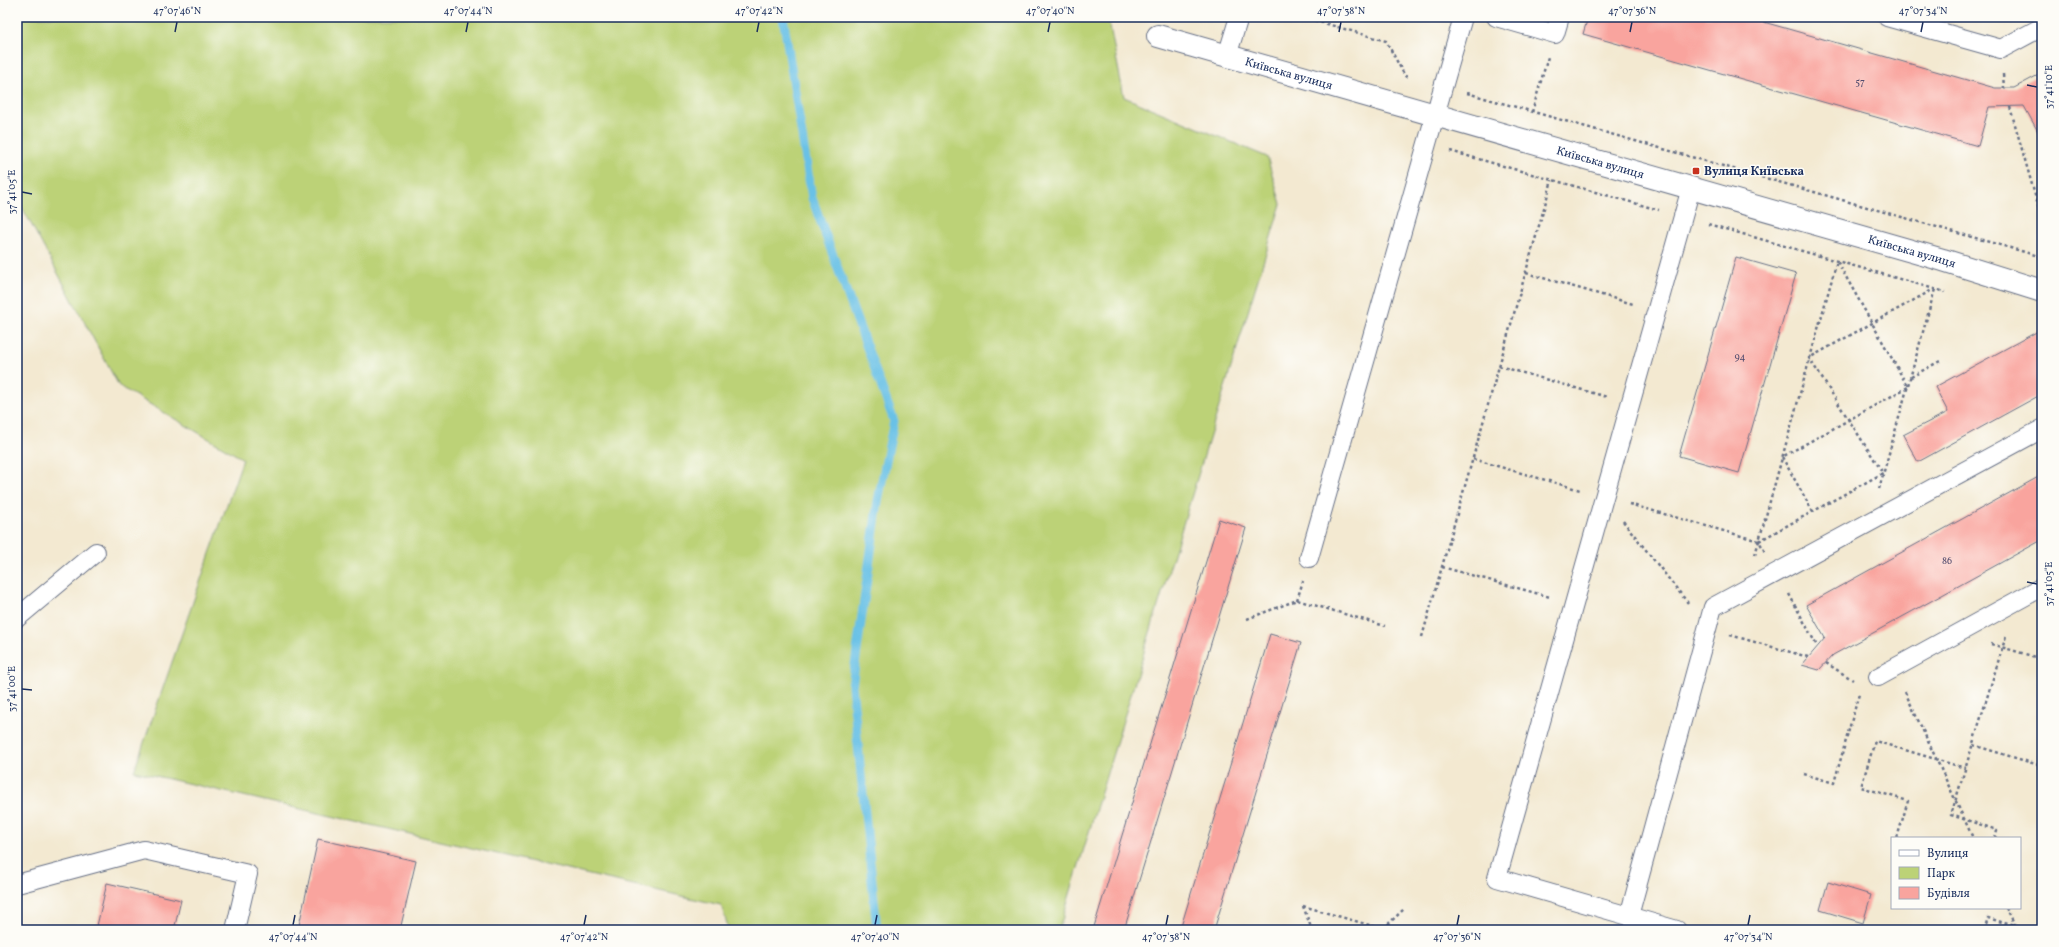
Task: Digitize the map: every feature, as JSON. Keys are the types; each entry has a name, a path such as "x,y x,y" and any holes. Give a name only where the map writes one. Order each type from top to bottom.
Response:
{"street":[{"name":"Київська вулиця","path":"1158,36 1943,260 2042,291"}],"lane":[{"path":"1227,56 1239,17"},
{"path":"1309,558 1463,17"},
{"path":"1496,17 1557,25"},
{"path":"1887,17 2001,49 2042,27"},
{"path":"1677,930 1497,878 1691,188"},
{"path":"1629,916 1713,607 2042,429"},
{"path":"17,618 96,552"},
{"path":"1886,672 2042,587"},
{"path":"17,884 144,850 248,874 235,930"}],"path":[{"path":"1303,17 1386,41 1405,76 2042,257"},
{"path":"1532,112 1557,25"},
{"path":"2010,106 2042,220"},
{"path":"1427,144 1950,293"},
{"path":"1422,637 1552,180"},
{"path":"1870,522 1951,231"},
{"path":"1837,261 1908,387"},
{"path":"1745,590 1837,261"},
{"path":"1526,273 1657,310"},
{"path":"1810,358 1935,289"},
{"path":"1810,358 1883,473"},
{"path":"1910,377 1940,361"},
{"path":"1499,366 1630,404"},
{"path":"1782,457 1908,387"},
{"path":"1782,457 1813,512"},
{"path":"1759,541 1883,473"},
{"path":"1604,497 1708,628 1808,657"},
{"path":"1442,567 1574,604"},
{"path":"1247,619 1297,600 1385,626"},
{"path":"1995,837 1998,830 1951,816 2016,601"},
{"path":"1957,634 2042,659"},
{"path":"1826,662 1856,682"},
{"path":"1886,672 1936,759 1973,837"},
{"path":"1804,774 1834,783 1859,693"},
{"path":"1897,837 1908,801 1861,787 1875,741 1965,768"},
{"path":"1973,745 2042,766"},
{"path":"1312,930 1303,906 1383,929 1404,909"},
{"path":"2006,909 2017,930"},
{"path":"1984,930 1988,918 2028,930"},
{"path":"1367,930 1369,925"}],"green space":[{"path":"17,17 1108,17 1124,97 1267,157 1281,204 1059,930 729,930 721,905 134,771 243,459 119,386 17,198"}],"building":[{"path":"1588,17 1746,17 1995,88 2014,88 2042,73 2042,139 2024,106 1989,107 1978,146 1583,34"},
{"path":"1736,257 1796,274 1739,473 1679,456"},
{"path":"2042,329 2042,394 1918,462 1903,435 1948,412 1935,387"},
{"path":"2042,475 2042,540 1833,655 1819,670 1802,665 1825,638 1806,605"},
{"path":"1219,519 1246,528 1124,930 1093,930"},
{"path":"1270,634 1301,643 1214,930 1180,930"},
{"path":"318,839 416,861 400,930 298,930"},
{"path":"1828,882 1871,895 1863,923 1820,910"},
{"path":"107,883 181,900 174,930 96,930"}],"waterway":[{"path":"783,17 812,198 894,421 878,501 852,686 877,930"}],"place":[{"name":"Вулиця Київська","path":"1696,171"}]}
